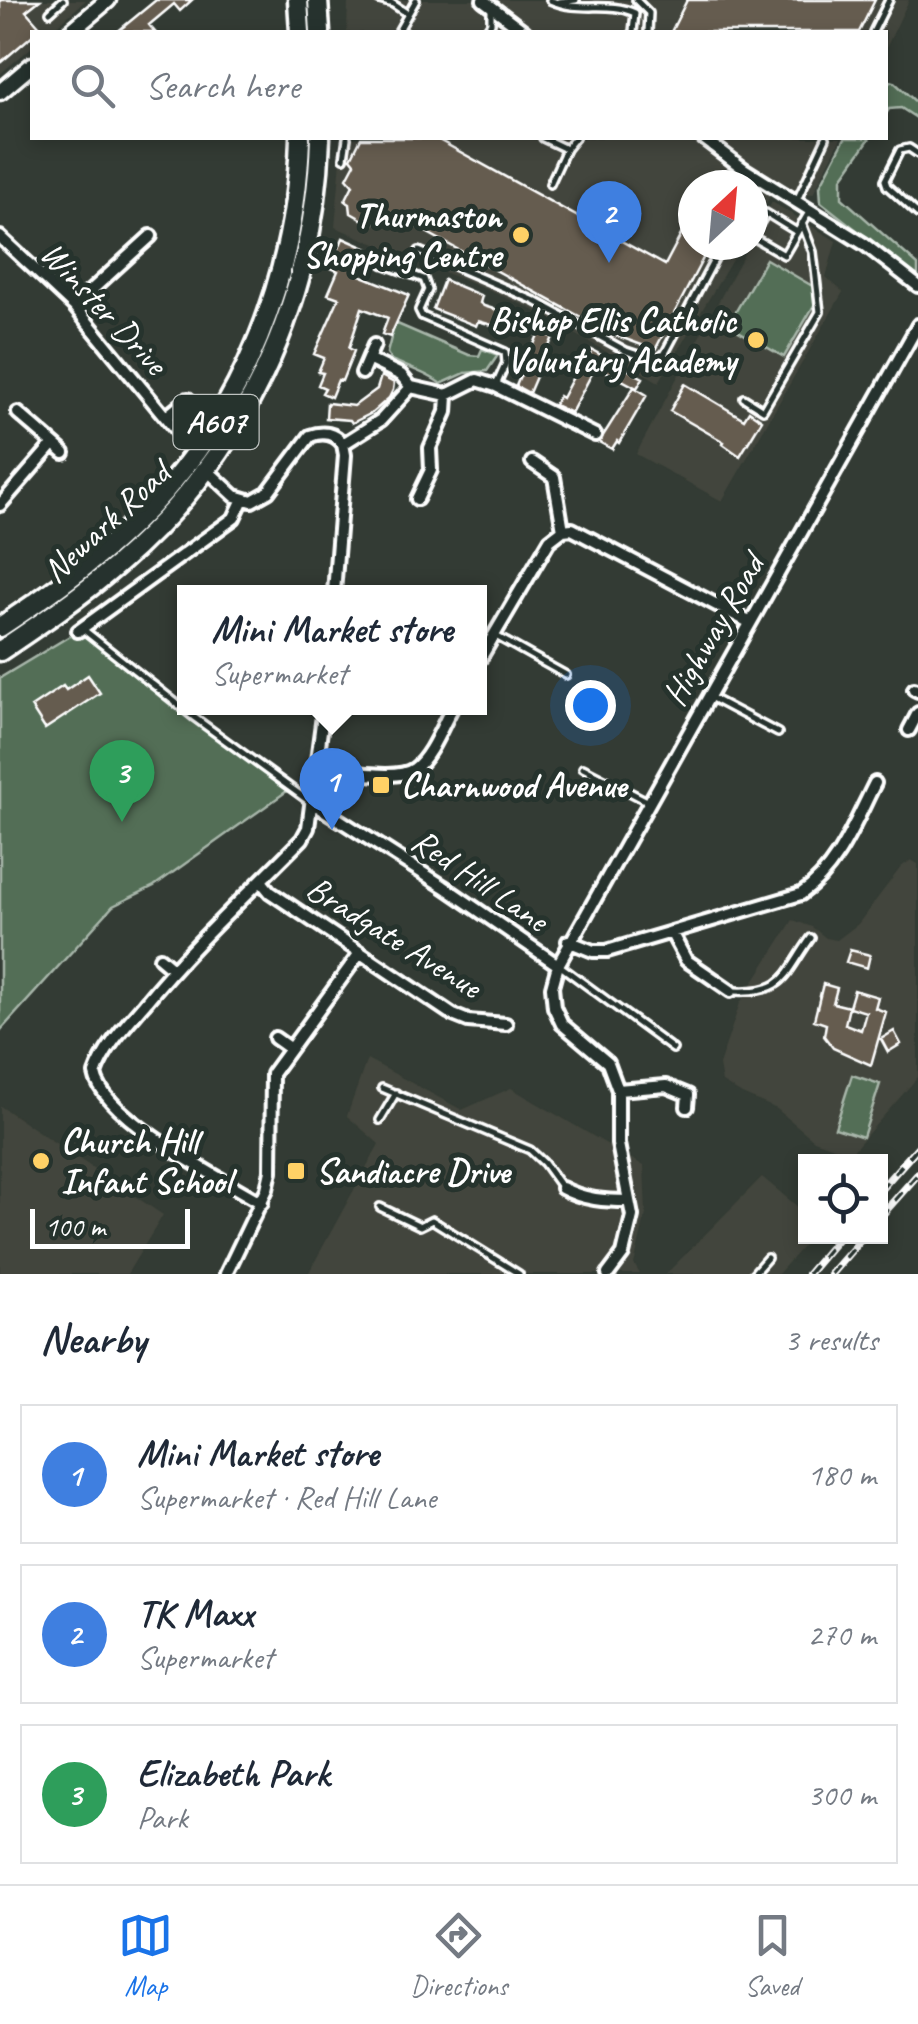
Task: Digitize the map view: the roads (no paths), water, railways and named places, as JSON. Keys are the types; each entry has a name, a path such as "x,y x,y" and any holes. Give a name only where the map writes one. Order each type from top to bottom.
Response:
{"highway":[{"path":"298,0 300,30"},
{"path":"318,0 320,30"},
{"name":"Newark Road","path":"0,627 58,588 149,508 218,419 246,368 275,292 292,218 300,140"},
{"name":"Newark Road","path":"0,651 72,602 120,563 164,520 242,418 282,334 306,250 320,140"}],"street":[{"path":"72,30 108,0"},
{"path":"487,3 521,30"},
{"path":"0,92 30,67"},
{"path":"706,140 738,170"},
{"path":"768,188 797,200 918,286"},
{"path":"74,306 151,236"},
{"name":"Winster Drive","path":"0,237 74,306 181,436"},
{"name":"Highway Road","path":"558,964 918,325"},
{"path":"362,373 374,345"},
{"path":"368,359 401,374 411,388 447,395 471,381 496,386 595,435"},
{"path":"343,444 380,420 411,388"},
{"path":"425,494 431,470 430,448 446,412 447,395"},
{"name":"Winster Drive","path":"166,417 188,399"},
{"path":"18,413 64,453"},
{"path":"582,429 588,417"},
{"path":"206,470 243,500 252,501 268,492 310,436 338,437 345,455 335,585"},
{"path":"3,497 53,444"},
{"path":"532,462 554,477 563,530"},
{"path":"79,630 234,518 243,500"},
{"path":"487,646 550,540 563,530 572,529 749,622"},
{"path":"909,730 918,713"},
{"path":"262,1202 192,1162 127,1117 105,1098 95,1074 99,1063 172,969 302,839 312,817 323,715"},
{"path":"318,768 388,775 412,771 448,715"},
{"path":"568,941 592,952 607,951 801,894 823,876 875,783"},
{"path":"852,792 866,800"},
{"name":"Red Hill Lane","path":"313,804 558,964"},
{"name":"Bradgate Avenue","path":"261,881 270,892 461,1019 506,1024"},
{"path":"671,932 686,960 731,991"},
{"path":"226,1274 262,1202 271,1171 272,1074 360,953"},
{"path":"160,958 172,969"},
{"path":"558,964 552,987 554,1007 562,1024 608,1063 618,1090 618,1144 630,1201 630,1234 610,1274"},
{"path":"274,1038 289,1048"},
{"path":"618,1090 666,1086 688,1095 688,1107"},
{"path":"562,1188 589,1198 630,1201"}],"lane":[{"path":"50,12 63,0"},
{"path":"378,0 412,7 401,30"},
{"path":"553,1 576,0"},
{"path":"636,0 649,13 648,30"},
{"path":"875,30 890,0"},
{"path":"553,1 572,8 622,5 635,13 634,30"},
{"path":"486,30 491,24 487,3"},
{"path":"344,158 347,140"},
{"path":"548,140 566,149"},
{"path":"550,184 573,140"},
{"path":"797,200 825,140"},
{"path":"918,154 908,148 900,150 886,180 887,186 918,214"},
{"path":"768,245 784,255 810,210"},
{"path":"768,215 797,232"},
{"path":"744,398 763,410 820,312 813,252 802,223"},
{"path":"419,251 535,301 647,361 656,361 665,353 714,260"},
{"path":"383,264 424,279 428,290 419,310 422,316 505,352 506,364 496,386"},
{"name":"Red Hill Lane","path":"79,630 177,704"},
{"path":"493,635 566,675"},
{"path":"708,695 778,733"},
{"name":"Red Hill Lane","path":"192,715 313,804"},
{"path":"582,768 648,801"},
{"path":"731,991 764,992 776,986 811,938"},
{"path":"558,964 674,1048"},
{"path":"382,1088 530,1150 562,1188"},
{"path":"380,1120 396,1094"},
{"path":"380,1206 420,1226 432,1220 519,1274"},
{"path":"753,1274 767,1258"}],"railway":[{"path":"888,1181 918,1147"},
{"path":"888,1208 918,1174"},
{"path":"808,1274 833,1244"},
{"path":"831,1274 857,1244"}],"place":[{"name":"Thurmaston Shopping Centre","path":"521,235"},
{"name":"TK Maxx","path":"609,263"},
{"name":"Bishop Ellis Catholic Voluntary Academy","path":"756,340"},
{"name":"Charnwood Avenue","path":"381,785"},
{"name":"Elizabeth Park","path":"122,822"},
{"name":"Mini Market store","path":"332,830"},
{"name":"Church Hill Infant School","path":"41,1161"},
{"name":"Sandiacre Drive","path":"296,1171"}]}
